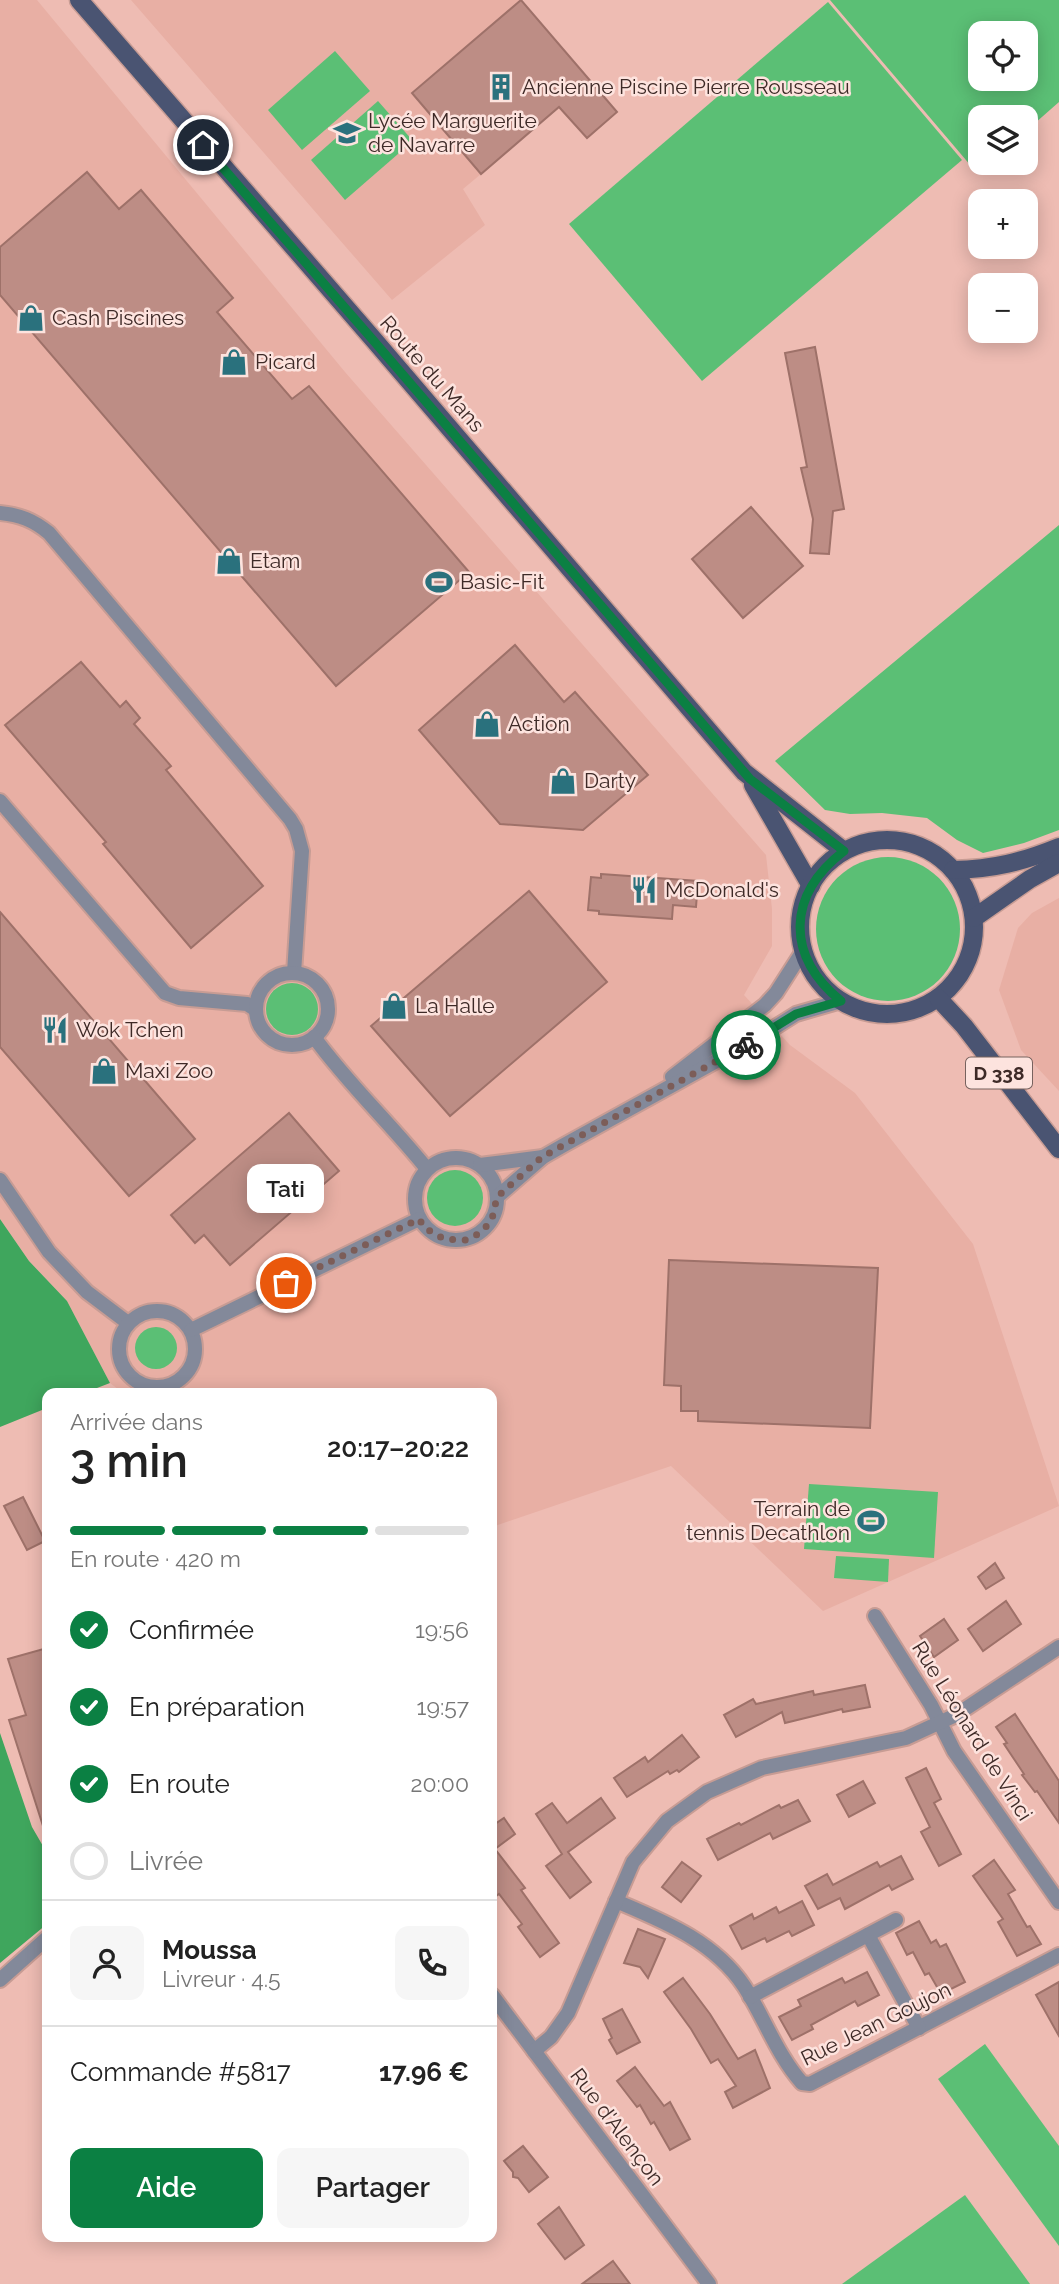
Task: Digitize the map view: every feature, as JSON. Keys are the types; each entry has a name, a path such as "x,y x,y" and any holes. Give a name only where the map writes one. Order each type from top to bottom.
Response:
{"main road":[{"name":"Route du Mans","path":"79,0 750,779 811,886"},
{"name":"Route du Mans","path":"750,779 844,851"},
{"path":"872,841 902,841 930,851 953,870 967,893 974,918 974,942 967,963 954,983 938,998 915,1010 890,1015 864,1012 841,1001 824,988 811,971 803,951 800,929 802,906 811,886 825,866 844,851 872,841"},
{"path":"953,870 972,870 1021,862 1059,848"},
{"path":"974,918 1030,879 1059,863"},
{"name":"D 338","path":"938,998 964,1026 1059,1149"}],"street":[{"path":"0,513 22,516 49,533 290,819 302,851 294,974"},
{"path":"0,801 165,993 179,998 247,1004 256,1010"},
{"path":"635,1105 765,1005 803,951"},
{"path":"284,974 294,974 310,978 316,983 325,996 327,1013 325,1022 314,1037 294,1045 282,1044 261,1028 256,1010 261,991 267,983 284,974"},
{"path":"497,1197 542,1157 758,1038 796,1014 841,1001"},
{"path":"314,1037 427,1169"},
{"path":"452,1157 480,1165 492,1179 497,1197 492,1219 485,1228 465,1240 444,1239 425,1228 415,1211 414,1193 427,1169 452,1157"},
{"path":"480,1165 542,1157"},
{"path":"0,1180 49,1252 87,1292 128,1323"},
{"path":"191,1331 419,1219"},
{"path":"162,1388 143,1385 132,1378 119,1358 121,1333 128,1323 149,1311 166,1311 180,1318 191,1331 195,1347 192,1364 182,1378 169,1388"},
{"name":"Rue Léonard de Vinci","path":"875,1616 954,1751 1059,1902"},
{"path":"534,2051 551,2037 568,2013 633,1862 667,1821 707,1792 762,1768 906,1738 940,1723 1059,1647"},
{"name":"Rue Jean Goujon","path":"616,1901 669,1923 701,1943 743,1984 796,2076 802,2083 810,2084 1059,1955"},
{"path":"750,1997 896,1920"},
{"path":"868,1935 919,2028"},
{"path":"0,1980 42,1942"},
{"name":"Rue d'Alençon","path":"497,2001 709,2284"}],"shaded area":[{"path":"0,0 37,0 345,372 766,855 772,909 772,946 744,995 790,1045 855,1093 973,1244 1059,1506 823,1611 671,1466 497,1525 497,1388 116,1388 110,1383 67,1301 29,1261 0,1219"},
{"name":"Lycée Marguerite de Navarre","path":"131,0 521,0 413,93 481,174 463,189 485,225 392,300"},
{"path":"1059,898 1059,1091 1021,1050 999,990 1018,928 1032,913"}],"green space":[{"path":"830,0 1059,0 1059,102 1038,120 1038,105 968,105 968,162"},
{"path":"828,2 962,160 702,381 569,224"},
{"path":"335,51 370,91 302,150 268,110"},
{"path":"378,101 413,141 345,200 311,160"},
{"path":"1059,525 1059,830 1024,843 983,853 957,840 927,818 825,810 775,761"},
{"path":"888,857 915,863 939,878 954,902 960,929 954,956 939,980 915,995 888,1001 861,995 837,980 822,956 816,929 822,902 837,878 861,863"},
{"path":"292,983 311,990 318,1009 311,1028 292,1035 273,1028 266,1009 273,990"},
{"path":"455,1170 466,1172 475,1178 481,1187 481,1209 475,1218 466,1224 455,1226 444,1224 435,1218 429,1209 427,1198 429,1187 435,1178 444,1172"},
{"path":"0,1219 29,1261 67,1301 110,1383 97,1388 42,1388 42,1410 0,1427"},
{"path":"156,1327 171,1333 177,1348 171,1363 156,1369 141,1363 135,1348 141,1333"},
{"name":"Terrain de tennis Decathlon","path":"809,1484 938,1492 934,1558 804,1549"},
{"path":"836,1556 889,1559 888,1582 834,1578"},
{"path":"0,1733 32,1827 42,1844 42,1928 0,1963"},
{"path":"985,2044 1059,2146 1059,2246 938,2079"},
{"path":"965,2195 1030,2284 842,2284"}],"building":[{"name":"Ancienne Piscine Pierre Rousseau","path":"521,0 617,112 587,138 559,107 481,174 412,93"},
{"path":"87,172 119,209 141,190 233,298 217,312 292,399 309,386 469,572 336,686 0,295 0,247"},
{"path":"815,347 844,509 833,511 829,554 810,553 813,519 801,468 807,467 785,353"},
{"path":"751,507 803,566 743,618 692,559"},
{"path":"515,645 564,702 575,692 648,775 583,830 500,824 419,730"},
{"path":"81,662 120,707 126,701 140,718 134,724 171,766 166,770 263,886 191,948 103,844 106,842 5,725"},
{"name":"McDonald's","path":"601,874 698,881 696,907 673,905 672,919 599,914 599,911 588,910 591,877 601,878"},
{"path":"529,891 607,982 450,1116 371,1026"},
{"path":"0,912 195,1139 129,1196 0,1047"},
{"path":"289,1113 339,1171 230,1265 204,1235 195,1243 171,1215"},
{"path":"669,1260 878,1268 870,1428 698,1421 698,1411 681,1411 681,1386 664,1385"},
{"path":"23,1497 42,1535 42,1542 27,1550 4,1506"},
{"path":"995,1563 1004,1578 986,1589 978,1577"},
{"path":"1006,1601 1021,1624 983,1651 968,1629"},
{"path":"944,1619 958,1640 934,1657 920,1636"},
{"path":"42,1649 42,1823 9,1720 26,1715 8,1659"},
{"path":"865,1685 870,1707 843,1712 842,1709 785,1723 782,1712 736,1737 724,1715 753,1699 756,1704 813,1691 814,1695"},
{"path":"1015,1714 1059,1781 1059,1823 1037,1791 1035,1792 1022,1775 1024,1774 996,1727"},
{"path":"682,1735 699,1757 679,1772 677,1770 670,1774 668,1771 627,1797 614,1778 645,1757 648,1762"},
{"path":"926,1768 941,1799 934,1803 961,1854 939,1866 921,1832 930,1827 906,1778"},
{"path":"863,1781 875,1803 849,1817 837,1795"},
{"path":"601,1798 615,1818 568,1852 591,1882 570,1898 546,1866 562,1854 536,1814 552,1803 567,1823"},
{"path":"798,1800 810,1821 773,1839 770,1833 718,1860 707,1839 779,1805 781,1808"},
{"path":"504,1818 515,1834 497,1848 497,1823"},
{"path":"497,1852 525,1888 521,1890 559,1943 540,1957 518,1927 522,1924 499,1894 497,1895"},
{"path":"901,1856 913,1879 892,1890 889,1885 845,1909 840,1898 818,1909 805,1886 827,1874 833,1885 877,1862 880,1867"},
{"path":"994,1860 1015,1890 1008,1894 1027,1927 1030,1926 1041,1944 1017,1956 998,1922 1003,1919 973,1876"},
{"path":"682,1862 701,1876 681,1902 662,1887"},
{"path":"802,1901 814,1925 792,1936 789,1931 767,1942 765,1938 742,1949 730,1926 752,1914 754,1919 776,1907 779,1913"},
{"path":"919,1921 931,1943 936,1940 940,1947 946,1944 965,1982 941,1994 929,1973 925,1975 913,1952 907,1955 896,1933"},
{"path":"638,1929 665,1939 648,1978 640,1967 624,1963"},
{"path":"867,1972 879,1995 858,2006 855,2001 811,2025 813,2029 792,2040 779,2017 801,2006 798,2000 842,1978 845,1983"},
{"path":"683,1978 710,2014 738,2059 755,2050 770,2088 733,2108 725,2092 736,2086 718,2059 711,2063 664,1992"},
{"path":"1059,1982 1059,2036 1036,1995"},
{"path":"622,2009 640,2042 617,2054 609,2040 612,2038 603,2019"},
{"path":"635,2067 664,2106 670,2102 690,2139 670,2150 654,2122 651,2124 640,2105 637,2107 617,2081"},
{"path":"523,2146 548,2177 529,2192 518,2178 513,2177 513,2172 504,2161"},
{"path":"559,2207 584,2245 565,2259 538,2224"},
{"path":"613,2261 630,2284 582,2284"}],"way so far":[{"path":"286,1283 419,1219 425,1228 444,1239 465,1240 475,1236 492,1219 497,1197 542,1157 746,1045"}],"place":[{"name":"Ancienne Piscine Pierre Rousseau","path":"501,87"},
{"name":"Lycée Marguerite de Navarre","path":"347,133"},
{"name":"Cash Piscines","path":"31,318"},
{"name":"Picard","path":"234,362"},
{"name":"Etam","path":"229,561"},
{"name":"Basic-Fit","path":"439,582"},
{"name":"Action","path":"487,724"},
{"name":"Darty","path":"563,781"},
{"name":"McDonald's","path":"644,890"},
{"name":"La Halle","path":"394,1006"},
{"name":"Wok Tchen","path":"55,1030"},
{"name":"Maxi Zoo","path":"104,1071"},
{"name":"Tati","path":"286,1283"},
{"name":"Terrain de tennis Decathlon","path":"871,1521"}],"route":[{"path":"203,145 750,779 844,851 825,866 811,886 802,906 800,929 803,951 811,971 824,988 841,1001 796,1014 746,1045"}]}
